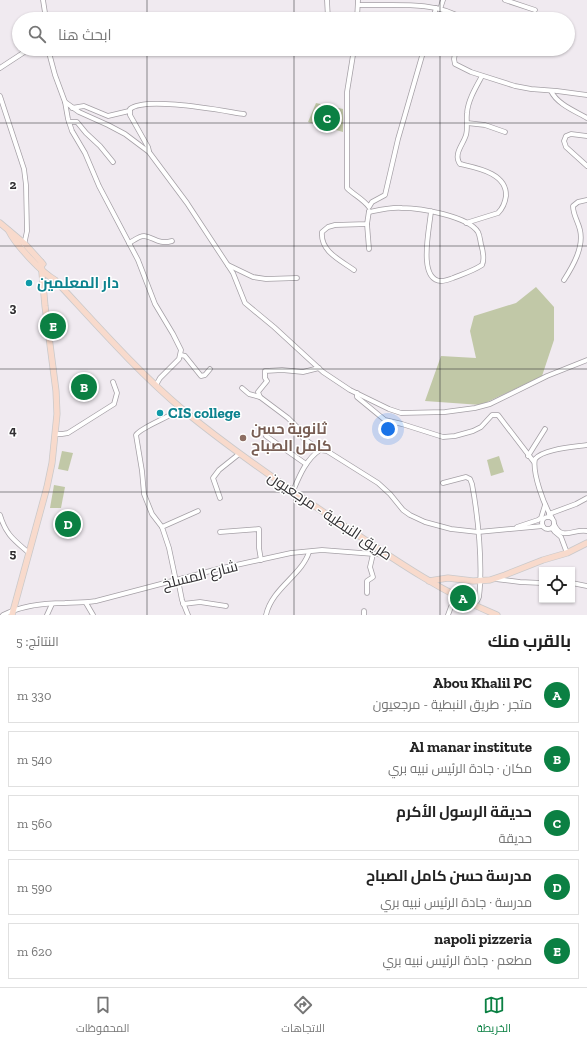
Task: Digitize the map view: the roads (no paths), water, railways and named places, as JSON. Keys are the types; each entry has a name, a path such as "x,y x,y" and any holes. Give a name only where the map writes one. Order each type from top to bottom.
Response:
{"main road":[{"name":"طريق النبطية - مرجعيون","path":"0,223 13,233 23,246 54,276 55,280 130,360 181,408 239,454 293,492 428,581 455,596 474,604 488,613 497,615"},
{"path":"12,613 47,487 52,463 57,414 56,391 44,296 39,277 40,263"},
{"path":"428,581 448,578 480,581 494,578 534,563 568,553 587,543"}],"street":[{"path":"43,0 45,12"},
{"path":"327,0 328,12"},
{"path":"358,0 358,12"},
{"path":"401,6 402,0"},
{"path":"436,12 443,0"},
{"path":"505,0 535,10"},
{"path":"358,5 401,6 438,9 446,12"},
{"path":"0,68 18,56"},
{"path":"50,56 65,102 69,122 76,138 89,161 99,186 138,260 155,304 179,345 181,354 179,359 160,378 156,385"},
{"path":"353,56 347,92 347,188 356,196 364,200 369,207"},
{"path":"369,249 367,224 369,207 372,202 385,195 398,139 422,56"},
{"path":"455,56 455,64 458,67 515,86 587,95"},
{"path":"466,223 498,213 502,209 506,196 504,184 494,175 481,169 460,164 458,161 458,153 466,135 467,112 469,104 482,76"},
{"path":"551,91 559,100 587,118"},
{"path":"0,96 24,169 26,185 27,231 23,246"},
{"path":"65,102 72,108 125,134 149,152 187,203 236,278 245,303 319,368 357,393 389,410 401,413 470,410 490,404 547,376 587,360"},
{"path":"72,108 84,106 111,116 129,111 132,107 138,105 162,104 194,106 244,114"},
{"path":"129,111 148,147 149,152"},
{"path":"69,122 77,122 86,134 100,146 113,162"},
{"path":"467,123 486,125 505,132"},
{"path":"587,136 572,134 566,136 564,141 566,147 587,166"},
{"path":"564,280 575,260 581,237 573,206 578,202 587,200"},
{"path":"369,212 402,207 431,211 466,223 475,229 479,237 484,256 482,266 445,280 437,280 430,275 426,262 431,211"},
{"path":"354,270 324,247 322,232 328,227 335,225 367,224"},
{"path":"129,243 145,236 162,242 172,241"},
{"path":"227,265 253,277 266,279 297,278"},
{"path":"181,354 185,356 201,376 205,375 210,369"},
{"path":"260,397 258,392 267,382 265,372 282,370 303,372 319,368"},
{"path":"55,434 68,432 114,404 117,393 113,382"},
{"path":"242,388 249,394 260,397 284,414 298,428 303,438 320,450 327,451 378,483 390,494 403,510 425,522 452,530 478,532 543,526 548,529 553,526"},
{"path":"357,393 357,397 385,420 443,437 455,436 473,431 481,427 492,415 498,415 534,462 541,495 554,521 553,526 555,532 561,537 568,553"},
{"path":"181,408 169,417 142,429 136,435 144,494 152,514 162,527 188,615"},
{"path":"528,456 545,429"},
{"path":"266,436 306,464"},
{"path":"534,462 537,457 543,453 587,445"},
{"path":"293,492 306,464 315,453 320,450"},
{"path":"220,498 213,478 215,474 239,454"},
{"path":"442,483 464,478 468,478 471,481 475,499 478,532 480,581 477,601 474,604"},
{"path":"515,528 551,516 587,498"},
{"path":"543,526 542,521 545,505"},
{"path":"162,527 198,511"},
{"path":"0,515 5,530 29,553"},
{"path":"553,526 556,530 562,533 587,531"},
{"path":"220,532 259,529 259,548 262,560"},
{"name":"شارع المسلخ","path":"3,615 52,604 86,603 177,581 218,569 291,553 332,550 387,555"},
{"path":"266,615 275,595 304,563 309,552"},
{"path":"367,593 368,580 373,576 370,567 373,554"},
{"path":"494,578 520,582 539,582"},
{"path":"575,584 587,586"},
{"path":"448,615 455,596"},
{"path":"184,604 200,602 226,606"},
{"path":"86,603 92,615"},
{"path":"47,615 52,604"}],"place":[{"name":"حديقة الرسول الأكرم","path":"327,118"},
{"name":"دار المعلمين","path":"29,283"},
{"name":"napoli pizzeria","path":"53,326"},
{"name":"Al manar institute","path":"84,387"},
{"name":"CIS college","path":"160,413"},
{"name":"ثانوية حسن كامل الصباح","path":"243,438"},
{"name":"مدرسة حسن كامل الصباح","path":"68,524"},
{"name":"Abou Khalil PC","path":"463,598"}]}
